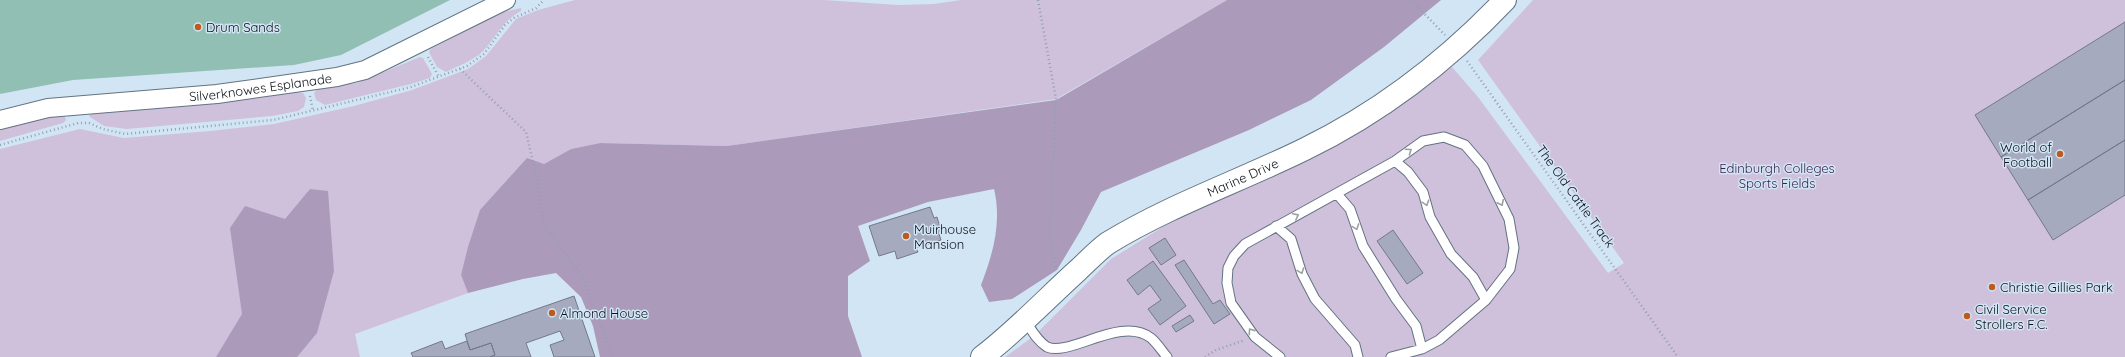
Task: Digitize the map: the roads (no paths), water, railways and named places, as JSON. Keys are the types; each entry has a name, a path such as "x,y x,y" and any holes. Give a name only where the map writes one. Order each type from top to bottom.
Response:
{"street":[{"name":"Silverknowes Esplanade","path":"0,120 55,107 217,94 337,77 365,70 506,0"},
{"name":"Marine Drive","path":"982,357 1025,320 1107,244 1168,211 1305,149 1358,122 1415,83 1457,47 1505,0"}],"lane":[{"path":"1280,357 1255,337 1231,303 1227,283 1228,268 1234,256 1245,244 1395,161 1423,142 1444,138 1465,145 1483,166 1509,219 1514,248 1510,269 1486,300 1439,340 1422,349 1391,357"},
{"path":"1395,161 1408,172 1423,192 1430,217 1451,254 1473,277 1486,300"},
{"path":"1337,194 1350,209 1367,252 1396,299 1416,326 1422,349"},
{"path":"1276,226 1291,239 1302,274 1315,299 1355,345 1358,357"},
{"path":"1025,320 1035,335 1047,347 1063,349 1125,331 1138,331 1151,338 1167,357"}],"place":[{"name":"Drum Sands","path":"198,27"},
{"name":"World of Football","path":"2060,154"},
{"name":"Muirhouse Mansion","path":"906,236"},
{"name":"Christie Gillies Park","path":"1992,287"},
{"name":"Almond House","path":"552,313"},
{"name":"Civil Service Strollers F.C.","path":"1967,316"}],"park label":[{"name":"Edinburgh Colleges Sports Fields","path":"1777,176"}]}
